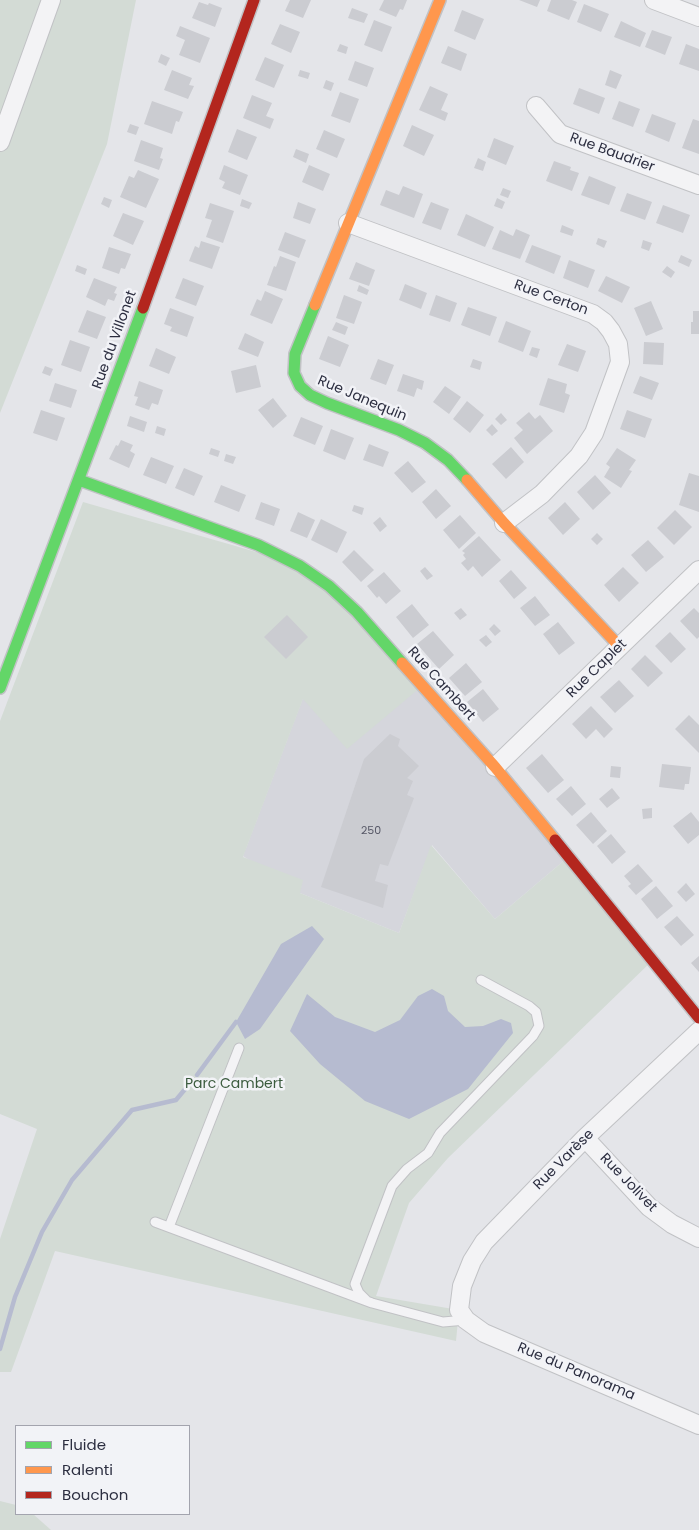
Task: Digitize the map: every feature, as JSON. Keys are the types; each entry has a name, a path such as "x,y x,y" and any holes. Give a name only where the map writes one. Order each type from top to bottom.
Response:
{"street":[{"path":"0,142 51,0"},
{"name":"Rue du Villonet","path":"0,688 123,364 254,0"},
{"name":"Rue Janequin","path":"440,0 295,354 294,373 300,386 310,395 399,430 425,443 448,460 620,647"},
{"path":"654,0 699,17"},
{"name":"Rue Baudrier","path":"536,106 560,134 699,186"},
{"name":"Rue Certon","path":"348,223 593,314 611,330 618,344 620,362 594,433 579,456 542,494 504,523"},
{"name":"Rue Cambert","path":"80,480 258,545 300,566 328,586 357,612 495,767 699,1018"},
{"name":"Rue Caplet","path":"495,767 699,570"},
{"name":"Rue Varèse","path":"462,1315 462,1286 472,1261 484,1242 585,1138 699,1030"},
{"name":"Rue Jolivet","path":"585,1138 649,1207 672,1224 699,1238"},
{"name":"Rue du Panorama","path":"462,1315 484,1333 699,1425"}],"lane":[{"path":"367,1301 359,1293 355,1284 392,1186 407,1169 428,1153 440,1133 533,1036 539,1026 536,1012 529,1006 480,980"},
{"path":"169,1227 239,1048"},
{"path":"155,1222 367,1301 443,1322 462,1315"}],"shaded area":[{"path":"421,687 567,858 495,919 432,845 399,933 300,893 243,856 303,698"}],"green space":[{"path":"0,0 136,0 107,144 0,413"},
{"name":"Parc Cambert","path":"83,502 277,558 321,583 421,687 347,749 303,699 243,857 303,880 300,893 399,933 431,845 495,919 567,858 653,960 448,1158 409,1203 376,1296 459,1310 456,1341 55,1251 11,1372 0,1372 0,1239 37,1129 0,1114 0,721"},
{"path":"0,1501 15,1505 15,1515 34,1515 51,1530 0,1530"}],"water":[{"path":"312,926 324,939 260,1029 245,1039 236,1022 281,944"},
{"path":"432,989 444,996 448,1011 465,1027 483,1026 501,1019 511,1023 513,1033 468,1089 409,1119 365,1101 320,1064 290,1031 307,994 335,1017 375,1032 400,1020 418,996"}],"building":[{"path":"290,0 311,0 303,18 285,11"},
{"path":"384,0 407,0 403,10 400,9 396,17 379,10"},
{"path":"519,0 540,0 537,7"},
{"path":"551,0 572,0 577,2 569,20 547,11"},
{"path":"199,2 208,5 209,3 222,8 215,27 192,18"},
{"path":"584,4 609,14 601,32 577,22"},
{"path":"352,8 368,14 364,23 348,18"},
{"path":"462,10 484,19 475,40 454,31"},
{"path":"374,20 392,27 382,52 364,45"},
{"path":"621,21 646,33 640,47 614,37"},
{"path":"280,24 300,32 291,53 271,44"},
{"path":"180,26 210,38 200,63 179,55 185,40 176,36"},
{"path":"652,30 672,37 665,55 645,47"},
{"path":"340,44 348,47 346,54 337,51"},
{"path":"686,44 699,49 699,71 679,64"},
{"path":"448,46 467,54 461,71 441,63"},
{"path":"161,54 170,58 166,66 158,62"},
{"path":"265,57 284,65 274,88 255,80"},
{"path":"355,61 374,68 367,87 348,80"},
{"path":"172,70 192,78 189,85 194,86 188,99 164,90"},
{"path":"300,70 310,73 308,79 298,76"},
{"path":"610,70 622,75 616,89 605,85"},
{"path":"326,80 334,83 331,91 323,88"},
{"path":"430,86 448,94 441,110 448,113 445,121 419,110"},
{"path":"579,88 605,98 599,114 573,104"},
{"path":"340,92 359,99 350,123 331,116"},
{"path":"252,95 272,103 266,116 274,119 270,129 243,118"},
{"path":"152,101 183,112 179,122 176,121 172,134 144,124"},
{"path":"619,101 640,109 633,127 612,119"},
{"path":"652,114 676,123 669,142 645,132"},
{"path":"693,119 699,121 699,154 682,148"},
{"path":"130,124 139,127 136,135 127,132"},
{"path":"412,125 434,135 424,156 403,146"},
{"path":"237,129 257,137 247,160 228,152"},
{"path":"324,130 345,139 337,158 316,149"},
{"path":"494,138 514,146 506,165 487,157"},
{"path":"141,140 163,148 160,158 163,159 159,170 134,161"},
{"path":"296,149 309,154 306,163 293,157"},
{"path":"478,158 486,162 483,171 474,168"},
{"path":"554,161 571,167 570,170 579,173 572,191 546,181"},
{"path":"224,165 248,175 240,195 222,188 225,182 219,179"},
{"path":"309,165 330,174 323,191 302,182"},
{"path":"138,170 159,179 146,208 120,197 129,176 134,178"},
{"path":"589,176 616,187 609,205 581,195"},
{"path":"403,186 423,194 414,218 380,205 386,190 399,195"},
{"path":"503,188 511,191 508,198 500,195"},
{"path":"627,193 652,202 645,220 620,211"},
{"path":"104,197 112,200 109,208 101,204"},
{"path":"497,198 505,202 502,209 494,206"},
{"path":"242,199 252,203 249,209 240,206"},
{"path":"298,202 316,209 310,224 293,218"},
{"path":"431,202 449,209 441,230 422,223"},
{"path":"210,203 234,211 223,243 206,237 212,220 205,218"},
{"path":"663,205 690,215 683,233 656,223"},
{"path":"123,213 144,221 133,245 113,236"},
{"path":"466,214 494,227 485,247 457,235"},
{"path":"562,225 574,230 572,236 560,232"},
{"path":"516,229 530,235 520,259 492,249 500,230 513,236"},
{"path":"285,232 306,240 299,258 278,250"},
{"path":"598,238 607,241 604,248 596,244"},
{"path":"643,240 652,243 649,251 641,248"},
{"path":"201,241 220,247 212,269 189,261 195,246 199,248"},
{"path":"532,245 561,256 554,274 525,262"},
{"path":"109,247 131,254 125,269 121,268 119,274 102,268"},
{"path":"681,255 692,260 689,267 678,262"},
{"path":"280,256 296,262 286,291 267,285"},
{"path":"569,260 595,270 588,288 563,278"},
{"path":"356,262 375,270 369,286 349,279"},
{"path":"77,265 87,269 85,275 75,271"},
{"path":"667,266 675,272 671,278 662,272"},
{"path":"606,276 630,287 622,303 598,291"},
{"path":"94,278 117,287 114,293 117,294 114,301 108,299 105,306 86,297"},
{"path":"183,278 204,286 196,306 175,298"},
{"path":"405,284 427,293 421,309 399,300"},
{"path":"359,285 369,290 367,295 357,291"},
{"path":"265,291 283,299 272,324 250,315 257,299 261,301"},
{"path":"344,295 362,302 354,324 336,318"},
{"path":"436,295 457,303 450,322 429,315"},
{"path":"651,301 663,329 646,336 634,308"},
{"path":"468,307 497,317 490,336 461,325"},
{"path":"170,308 194,317 187,337 170,331 172,327 164,324"},
{"path":"87,310 106,317 97,339 78,332"},
{"path":"693,311 699,311 699,334 691,334"},
{"path":"506,321 531,331 523,352 498,342"},
{"path":"336,322 348,327 345,335 332,330"},
{"path":"245,333 264,342 258,357 238,349"},
{"path":"328,336 349,345 340,367 319,359"},
{"path":"70,340 90,347 81,372 61,365"},
{"path":"644,342 664,343 663,365 643,364"},
{"path":"567,344 586,351 578,372 558,365"},
{"path":"532,347 540,349 537,358 529,355"},
{"path":"156,348 176,357 169,374 149,366"},
{"path":"378,359 394,365 386,385 370,379"},
{"path":"473,359 482,362 480,370 470,367"},
{"path":"256,365 261,387 236,393 231,371"},
{"path":"45,366 53,369 50,376 42,373"},
{"path":"403,374 424,381 422,390 417,388 414,397 397,391"},
{"path":"640,376 659,383 652,400 633,393"},
{"path":"548,378 567,384 565,393 570,395 564,413 539,405"},
{"path":"139,381 163,390 158,405 152,403 149,410 135,405 138,397 134,396"},
{"path":"55,383 77,390 71,408 49,401"},
{"path":"445,386 461,397 449,414 433,402"},
{"path":"273,398 287,416 273,428 258,410"},
{"path":"467,401 484,415 470,433 453,419"},
{"path":"41,410 65,418 57,441 33,433"},
{"path":"627,410 652,419 645,438 620,429"},
{"path":"529,412 535,419 540,415 553,431 527,454 514,438 523,430 516,423"},
{"path":"501,413 507,420 501,425 495,419"},
{"path":"130,416 147,422 144,432 127,426"},
{"path":"301,417 323,426 315,445 293,436"},
{"path":"492,424 498,431 492,436 486,430"},
{"path":"157,426 166,429 164,436 155,433"},
{"path":"331,429 354,438 345,460 323,451"},
{"path":"121,440 133,445 130,451 135,454 129,468 109,459 116,445 118,446"},
{"path":"369,444 389,452 383,467 363,460"},
{"path":"511,447 524,462 506,479 492,464"},
{"path":"211,448 220,451 218,457 209,454"},
{"path":"617,448 636,460 629,470 632,471 621,488 604,477 610,467 606,464"},
{"path":"226,454 236,457 233,464 224,461"},
{"path":"151,457 174,466 166,484 143,475"},
{"path":"408,461 426,482 412,493 394,473"},
{"path":"184,468 203,476 194,496 175,488"},
{"path":"689,473 699,476 699,512 679,505"},
{"path":"595,475 611,493 593,510 577,492"},
{"path":"221,485 246,495 239,512 214,502"},
{"path":"436,489 451,506 436,519 422,502"},
{"path":"261,502 280,509 274,526 255,519"},
{"path":"565,502 580,519 563,535 548,518"},
{"path":"354,505 364,508 362,515 352,511"},
{"path":"675,510 692,527 674,545 657,528"},
{"path":"298,512 315,520 307,538 290,531"},
{"path":"460,515 476,533 459,549 443,530"},
{"path":"380,517 387,526 380,532 373,523"},
{"path":"321,519 347,532 337,553 311,540"},
{"path":"597,533 603,539 597,545 591,539"},
{"path":"479,536 501,560 482,577 473,566 468,571 461,563 466,559 463,555 465,553 462,551"},
{"path":"648,540 664,557 646,572 631,555"},
{"path":"354,550 374,570 361,582 342,562"},
{"path":"425,567 433,576 427,580 420,571"},
{"path":"623,567 639,583 619,602 604,585"},
{"path":"511,570 527,588 514,599 499,581"},
{"path":"384,572 401,591 386,604 379,596 377,598 367,586"},
{"path":"535,596 550,615 535,626 520,608"},
{"path":"412,604 429,625 413,638 396,617"},
{"path":"461,608 467,615 460,620 454,613"},
{"path":"694,608 699,613 699,637 697,639 680,621"},
{"path":"287,615 308,637 286,659 264,637"},
{"path":"558,622 575,643 559,655 543,634"},
{"path":"494,624 501,631 495,636 489,629"},
{"path":"433,631 454,655 439,669 417,644"},
{"path":"670,632 686,649 671,663 655,646"},
{"path":"486,635 492,642 486,647 479,640"},
{"path":"645,655 663,673 648,687 631,669"},
{"path":"466,663 482,682 465,696 449,678"},
{"path":"619,680 634,696 615,713 600,697"},
{"path":"483,689 499,709 483,722 467,702"},
{"path":"591,706 613,729 604,738 596,729 586,739 572,724"},
{"path":"689,715 699,725 699,753 675,729"},
{"path":"390,734 400,739 398,746 419,766 407,778 413,781 407,795 414,798 388,866 380,864 375,881 388,885 383,908 321,887 364,759"},
{"path":"542,754 564,780 548,793 526,768"},
{"path":"662,764 691,767 689,784 685,784 684,790 659,787"},
{"path":"611,766 621,767 620,778 610,777"},
{"path":"571,786 586,804 572,816 556,799"},
{"path":"612,788 620,798 607,808 599,799"},
{"path":"652,808 652,818 643,819 642,809"},
{"path":"591,812 607,831 593,844 576,825"},
{"path":"691,812 699,822 699,835 688,844 673,826"},
{"path":"611,834 626,852 612,864 597,846"},
{"path":"638,864 653,881 636,895 628,886 631,884 624,876"},
{"path":"686,883 695,894 686,902 677,892"},
{"path":"656,886 673,906 657,919 641,899"},
{"path":"677,916 694,935 681,946 664,927"},
{"path":"699,956 699,972 691,963"}],"waterway":[{"path":"197,1075 236,1022"},
{"path":"0,1349 15,1297 42,1232 72,1180 132,1110 176,1100 191,1082"}],"traffic: fast":[{"path":"315,305 295,354 294,373 300,386 310,395 327,403 399,430 425,443 448,460 467,480"},
{"path":"0,688 143,308"},
{"path":"79,480 258,545 300,566 329,586 357,612 402,663"}],"traffic: slow":[{"path":"315,305 440,0"},
{"path":"467,480 504,523 620,647"},
{"path":"402,663 495,767 555,840"}],"traffic: jam":[{"path":"143,308 254,0"},
{"path":"555,840 699,1018"}]}
